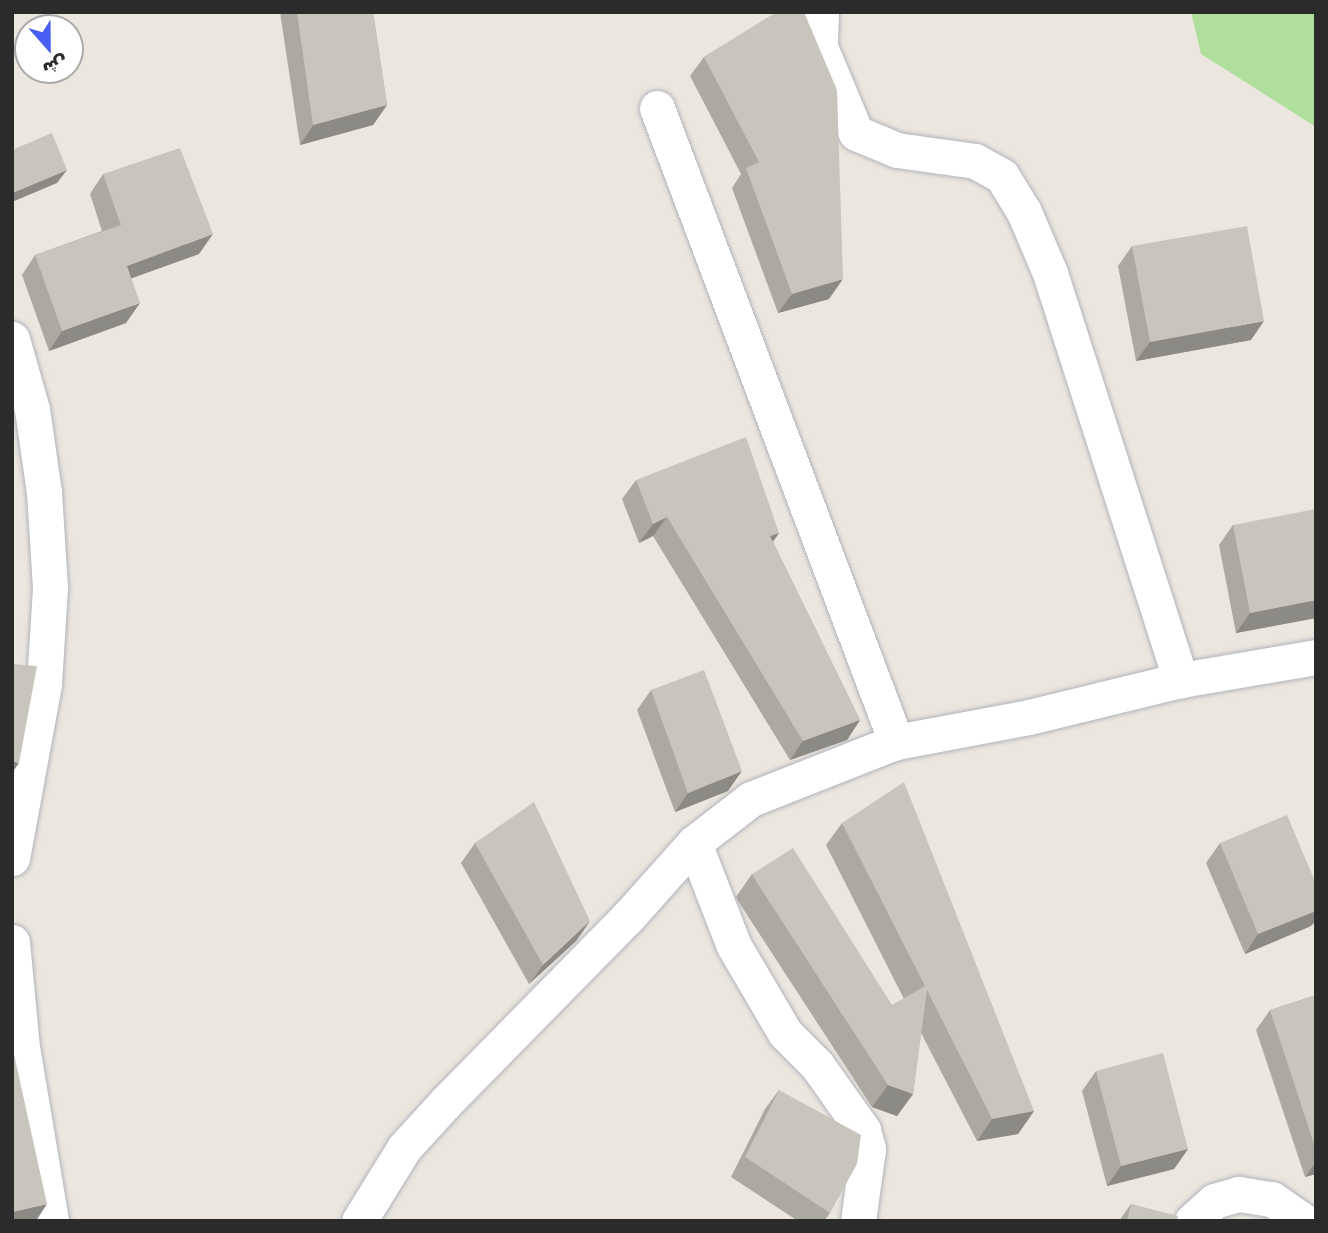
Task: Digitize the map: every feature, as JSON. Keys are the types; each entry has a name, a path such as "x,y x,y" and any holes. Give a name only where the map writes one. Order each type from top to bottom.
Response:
{"street":[{"path":"821,12 820,47 856,133 897,150 975,161 1002,176 1024,212 1050,274 1181,680"},
{"path":"657,108 897,742"},
{"path":"12,339 34,423 44,492 50,588 44,684 12,858"},
{"path":"359,1221 404,1148 627,918 694,843 777,786 897,742 1029,717 1181,680 1316,657"},
{"path":"694,843 734,946 785,1033 817,1065 863,1130 868,1149 858,1221"},
{"path":"12,942 22,1047 51,1221"},
{"path":"1192,1221 1214,1201 1239,1194 1272,1199 1304,1221"}],"green space":[{"path":"1191,12 1316,12 1316,127 1201,54"}],"building":[{"path":"297,12 373,12 387,105 313,125"},
{"path":"777,12 804,12 837,90 843,279 792,294 746,168 759,162 704,57"},
{"path":"52,133 67,170 12,193 12,150"},
{"path":"180,148 213,234 127,266 140,303 62,331 35,255 121,225 103,174"},
{"path":"1247,226 1264,321 1150,342 1132,246"},
{"path":"746,437 779,533 770,536 860,720 803,741 667,517 653,524 636,480"},
{"path":"1316,509 1316,600 1250,613 1233,525"},
{"path":"12,664 37,666 19,763 12,761"},
{"path":"704,670 742,771 688,793 651,690"},
{"path":"904,782 1034,1111 992,1119 927,990 913,1094 888,1085 752,874 793,848 892,1005 925,986 842,823"},
{"path":"534,802 590,921 543,965 475,843"},
{"path":"1287,815 1316,884 1316,911 1258,934 1220,843"},
{"path":"1316,995 1316,1150 1270,1010"},
{"path":"12,1045 47,1204 12,1212"},
{"path":"1163,1053 1188,1149 1121,1166 1096,1071"},
{"path":"779,1090 861,1135 857,1164 830,1213 745,1157"},
{"path":"1131,1204 1178,1216 1177,1221 1127,1221"}]}
